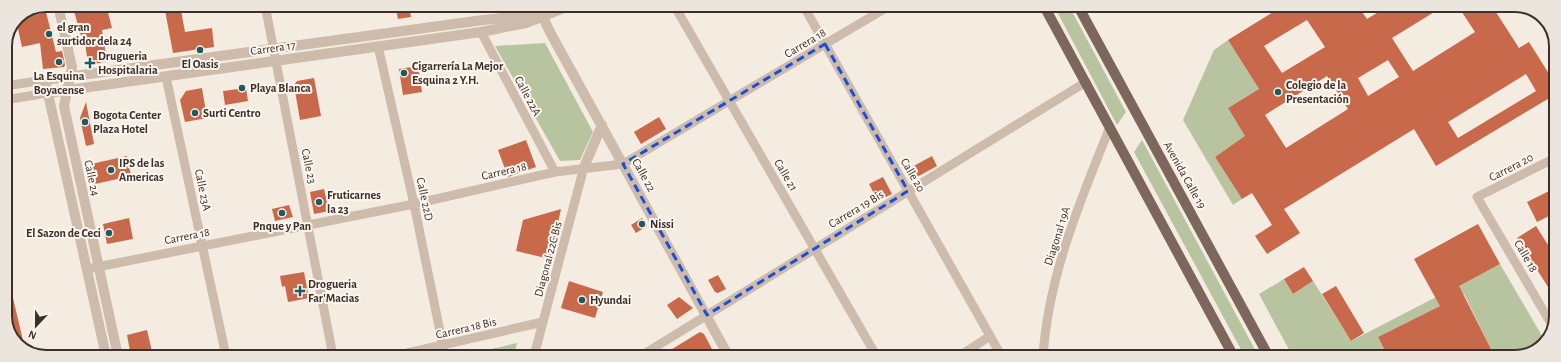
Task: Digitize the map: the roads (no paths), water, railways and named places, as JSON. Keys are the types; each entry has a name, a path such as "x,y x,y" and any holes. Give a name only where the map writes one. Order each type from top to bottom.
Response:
{"main road":[{"path":"1047,12 1230,350"},
{"name":"Avenida Calle 19","path":"1081,12 1265,350"}],"street":[{"name":"Calle 24","path":"60,12 71,60 71,76 66,91 64,106 117,350"},
{"name":"Calle 23","path":"266,12 272,49 309,225 332,350"},
{"name":"Calle 22","path":"541,12 551,34 725,350"},
{"name":"Carrera 17","path":"12,99 481,32 526,23 555,12"},
{"name":"Calle 21","path":"678,12 873,350"},
{"name":"Calle 20","path":"807,12 998,350"},
{"name":"Carrera 18","path":"87,269 414,204 555,172 584,167 623,164 881,12"},
{"name":"Carrera 17","path":"12,85 483,20 521,16 544,17"},
{"name":"Calle 22A","path":"481,32 555,172"},
{"name":"Calle 22D","path":"378,46 414,204 444,350"},
{"name":"Calle 23A","path":"166,77 225,350"},
{"name":"Calle 24","path":"45,80 105,350"},
{"name":"Carrera 19 Bis","path":"649,350 1086,82"},
{"path":"584,167 602,125"},
{"name":"Diagonal 19A","path":"1043,350 1051,299 1064,250 1110,127"},
{"name":"Carrera 20","path":"1477,197 1549,161"},
{"name":"Diagonal 22C Bis","path":"536,350 584,167"},
{"name":"Calle 18","path":"1477,197 1549,318"},
{"name":"Carrera 18 Bis","path":"423,350 543,322"},
{"path":"969,350 990,336"}],"place":[{"name":"el gran surtidor dela 24","path":"49,34"},
{"name":"El Oasis","path":"200,50"},
{"name":"La Esquina Boyacense","path":"59,62"},
{"name":"Drugueria Hospitalaria","path":"90,63"},
{"name":"Cigarrería La Mejor Esquina 2 Y.H.","path":"404,73"},
{"name":"Playa Blanca","path":"242,88"},
{"name":"Colegio de la Presentación","path":"1278,92"},
{"name":"Surti Centro","path":"195,113"},
{"name":"Bogota Center Plaza Hotel","path":"85,122"},
{"name":"IPS de las Americas","path":"111,170"},
{"name":"Fruticarnes la 23","path":"319,202"},
{"name":"Pnque y Pan","path":"282,213"},
{"name":"Nissi","path":"642,224"},
{"name":"El Sazon de Ceci","path":"109,233"},
{"name":"Drogueria Far'Macias","path":"300,291"},
{"name":"Hyundai","path":"582,300"}]}
